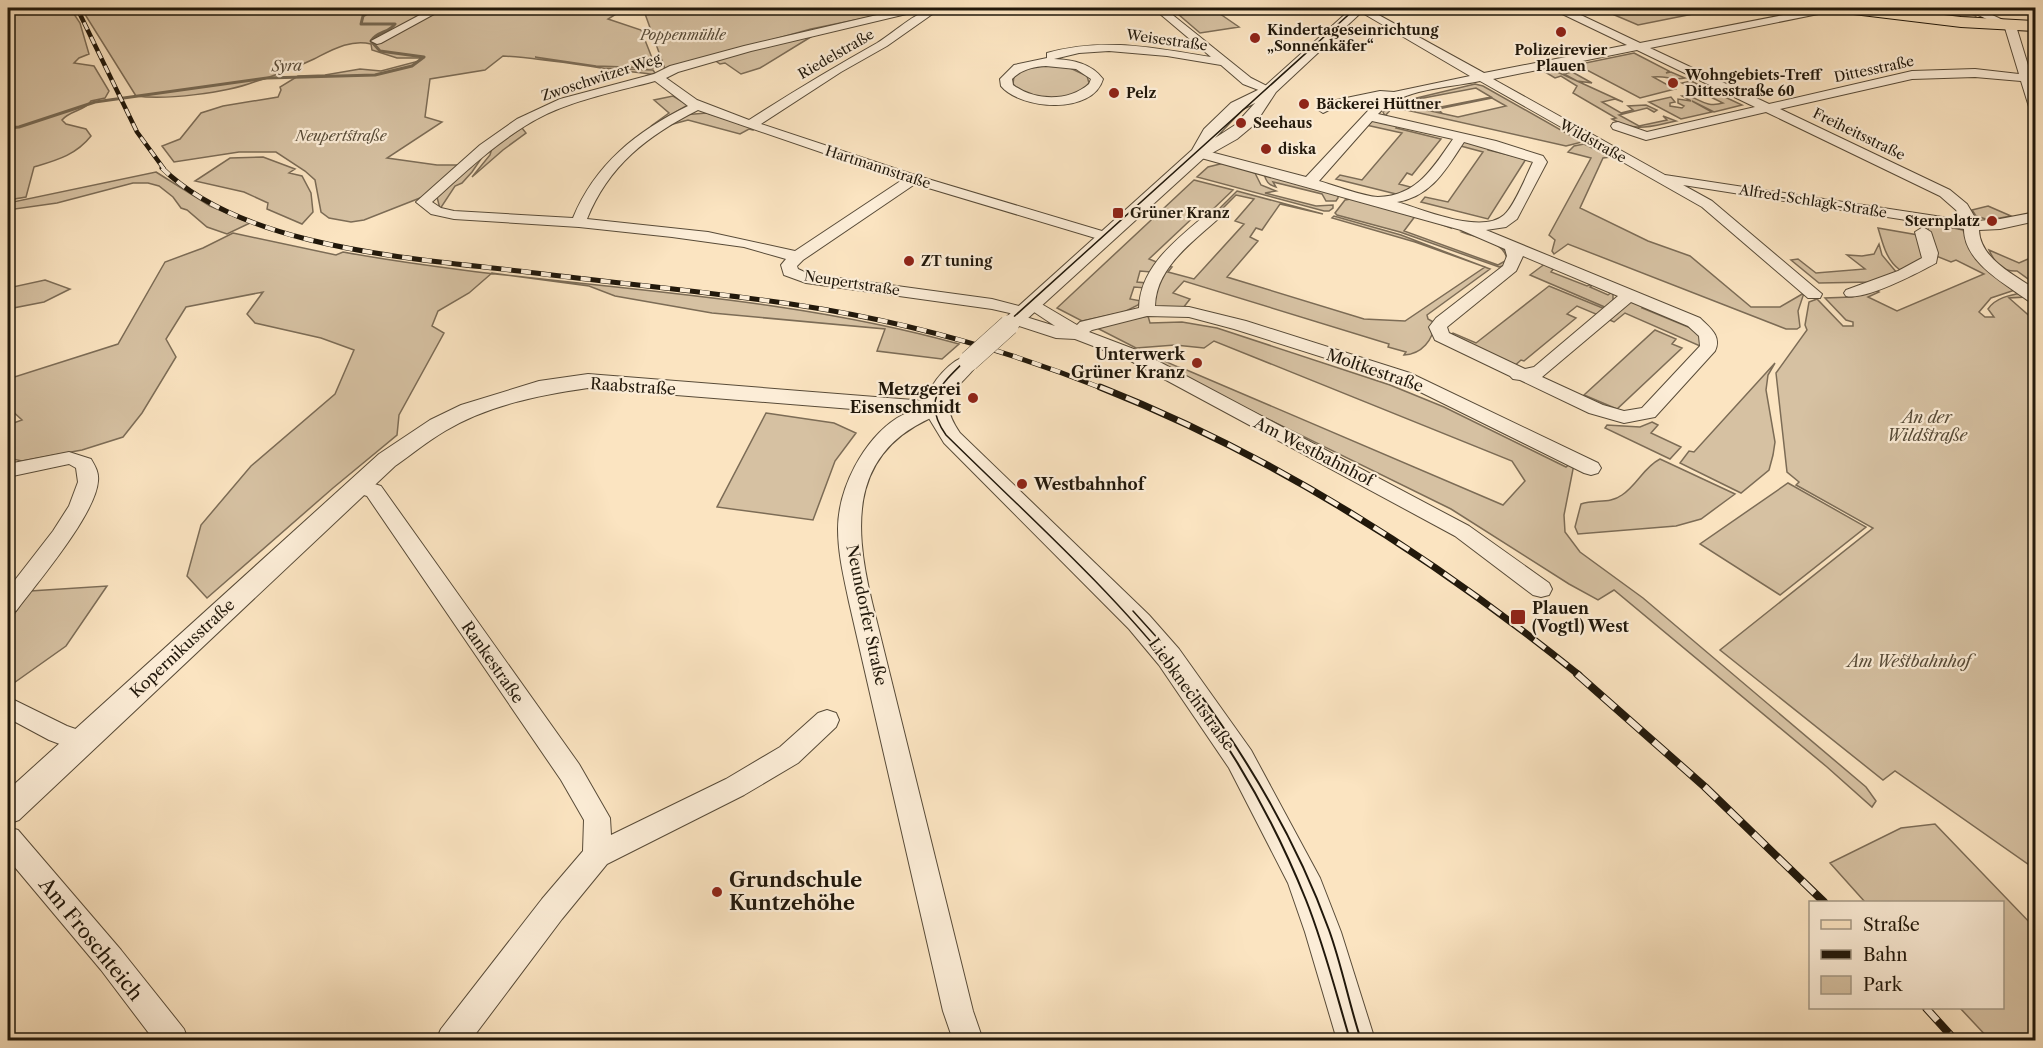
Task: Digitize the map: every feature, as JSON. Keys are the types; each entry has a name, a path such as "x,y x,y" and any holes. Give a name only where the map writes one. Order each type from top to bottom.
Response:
{"main road":[{"path":"1845,8 2010,26 2036,26"}],"street":[{"path":"376,41 440,8"},
{"name":"Zwoschwitzer Weg","path":"423,202 485,148 522,122 546,110 581,97 658,77 674,69 748,48 919,8"},
{"name":"Riedelstraße","path":"750,125 837,69 883,44 936,8"},
{"path":"1158,8 1247,81 1269,90"},
{"path":"936,409 941,389 962,367 1199,153 1231,138 1263,105 1269,90 1359,8"},
{"name":"Wildstraße","path":"1359,8 1707,204 1814,294"},
{"name":"Freiheitsstraße","path":"1558,8 1945,193 1964,208 1971,226 1970,234 1974,246 1991,265 2036,298"},
{"path":"1310,182 1381,104 1411,90 1833,8"},
{"path":"1969,8 2010,26 2031,78 2036,110"},
{"name":"Weisestraße","path":"1038,63 1064,63 1079,67 1091,72 1097,83 1092,90 1081,96 1056,100 1029,98 1015,93 1007,86 1005,79 1011,72 1065,53 1113,48 1168,52 1206,61 1222,62"},
{"name":"Dittesstraße","path":"1618,126 1646,136 1912,75 1959,73 2031,78"},
{"name":"Hartmannstraße","path":"658,77 668,88 697,106 750,125 1107,237"},
{"path":"1323,109 1327,106 1380,95 1395,96"},
{"path":"1360,99 1381,104"},
{"path":"579,221 597,181 614,161 640,138 697,106"},
{"path":"1369,116 1520,152 1538,159 1540,162 1512,216 1501,224 1466,227"},
{"path":"1374,200 1413,195 1423,189 1461,137"},
{"path":"1199,153 1466,227 1694,322 1703,329 1710,341 1709,347 1648,413 1635,417 1609,414 1519,375 1449,341 1438,332 1442,322 1510,268 1515,256 1512,248"},
{"name":"Alfred-Schlagk-Straße","path":"1654,175 1971,226"},
{"path":"797,257 913,178"},
{"name":"Neupertstraße","path":"423,202 436,211 454,215 579,221 741,241 797,257 789,265 790,272 806,278 992,304 1020,315"},
{"path":"1147,311 1146,301 1156,273 1214,215"},
{"path":"1971,226 2000,224 2036,216"},
{"path":"1852,293 1904,274 1930,260 1923,232"},
{"path":"1519,375 1539,372 1629,294"},
{"name":"Moltkestraße","path":"1077,334 1086,326 1147,311 1189,312 1404,377 1591,468"},
{"name":"Am Westbahnhof","path":"1020,315 1062,334 1077,334 1132,355 1389,490 1462,531 1541,589"},
{"name":"Raabstraße","path":"358,486 387,460 438,425 496,400 561,384 588,381 630,383 730,394 936,409"},
{"name":"Neundorfer Straße","path":"936,409 902,424 873,455 865,467 857,488 849,522 851,550 872,648 958,1011 968,1041"},
{"name":"Liebknechtstraße","path":"936,409 938,419 952,438 1146,631 1168,657 1240,759 1303,878 1323,932 1356,1041"},
{"path":"8,470 69,458 81,460 89,475 87,489 61,533 8,605"},
{"name":"Kopernikusstraße","path":"8,810 358,486"},
{"name":"Rankestraße","path":"358,486 374,491 570,772 597,818 597,855"},
{"path":"8,707 58,733 81,741"},
{"path":"452,1041 552,909 597,855 735,787 789,755 827,720"},
{"name":"Am Froschteich","path":"8,839 111,960 173,1041"}],"green space":[{"path":"8,8 70,8 80,23 89,54 74,63 94,66 109,91 105,98 91,101 62,120 66,124 86,129 91,136 85,143 66,156 34,167 26,197 8,200"},
{"path":"81,8 436,8 414,18 443,8 606,8 625,13 616,14 608,19 641,30 656,68 596,66 535,57 594,67 503,56 485,70 430,79 425,117 442,122 387,158 437,165 460,165 425,196 364,220 351,222 329,218 321,212 315,180 276,152 239,152 174,162 162,146 180,139 201,113 223,106 278,97 280,87 298,76 325,75 360,69 381,71 419,61 420,58 397,58 372,50 371,44 348,44 242,86 179,96 136,96"},
{"name":"Poppenmühle","path":"639,8 914,8 811,29 665,69 644,11"},
{"path":"1598,8 1621,8 1636,14 1664,10 1659,8 1723,8 1638,25"},
{"path":"1874,8 1957,8 1976,16 1975,18"},
{"path":"1213,9 1239,27 1200,33 1178,14"},
{"path":"814,35 760,68 741,74 725,63 720,64 713,59"},
{"path":"1634,53 1669,71 1666,73 1671,72 1685,78 1653,77 1675,89 1640,98 1587,70 1574,73 1592,83 1577,81 1564,74 1586,68 1561,72 1556,69"},
{"path":"1041,66 1068,67 1087,76 1089,83 1083,90 1074,94 1052,98 1029,94 1013,84 1014,76 1024,69"},
{"path":"603,68 653,70 655,73 643,78 650,74"},
{"path":"1553,70 1623,102 1615,99 1602,102 1621,113 1633,110 1628,106 1646,105 1657,110 1654,112 1647,108 1619,115 1639,126 1667,120 1663,116 1676,121 1644,127 1621,123 1573,93 1577,86 1561,76 1555,78 1545,72"},
{"path":"1691,81 1742,105 1714,112 1692,101 1712,112 1681,119 1649,102 1671,97 1675,102 1670,103 1670,106 1682,108 1684,106 1678,103 1678,99 1691,101 1682,96 1687,96 1710,104 1723,103 1682,83"},
{"path":"1475,84 1483,86 1582,142 1566,146 1393,107 1385,116 1383,112 1391,106 1399,104 1458,117 1506,106 1492,98 1438,109 1441,112 1425,108 1432,106 1436,108 1491,97 1476,88 1413,100 1416,103 1404,101"},
{"path":"673,96 688,105 651,126 669,113 654,100"},
{"path":"707,113 753,128 753,130 749,129 740,134 688,120 673,124 682,115"},
{"path":"1370,120 1398,125 1396,128 1441,139 1412,175 1407,173 1399,184 1418,189 1400,195 1336,179 1340,175 1362,180 1402,133 1366,125"},
{"path":"522,128 526,133 472,177 490,155 492,148"},
{"path":"1461,139 1489,146 1488,150 1526,159 1488,219 1421,202 1425,197 1448,202 1483,152 1457,145"},
{"path":"1584,144 1611,157 1603,158 1580,208 1648,241 1690,256 1751,307 1780,307 1804,293 1798,311 1800,327 1786,329 1568,244 1554,254 1552,251 1555,240 1549,235 1591,158 1568,152 1574,146"},
{"path":"485,153 462,183 455,186 440,209 437,197 442,190"},
{"path":"263,157 295,169 289,173 302,176 311,193 313,212 302,224 267,209 268,203 244,192 195,181 230,158"},
{"path":"1224,163 1255,173 1261,185 1276,191 1265,193 1316,206 1333,205 1333,208 1324,211 1197,177 1208,167"},
{"path":"156,172 210,206 250,223 227,234 207,227 187,210 181,208 173,197 159,186 148,183 133,183 57,203 8,210 8,203"},
{"path":"1264,174 1338,195 1338,198 1336,201 1326,201 1322,194 1273,182 1276,187 1268,182"},
{"path":"1194,180 1233,190 1209,213 1200,211 1149,259 1159,263 1151,272 1140,271 1137,282 1147,283 1146,288 1134,287 1130,299 1141,301 1138,305 1124,312 1082,321 1057,308"},
{"path":"1237,191 1323,214 1280,204 1262,230 1256,228 1250,237 1258,241 1227,277 1364,319 1405,321 1485,267 1490,269 1427,315 1428,319 1435,323 1432,335 1421,349 1404,355 1406,352 1388,347 1389,344 1184,281 1173,293 1190,299 1183,308 1158,308 1152,305 1154,289 1167,266 1172,267 1168,272 1194,279 1244,224 1235,221 1254,199 1236,195 1218,213 1216,212"},
{"path":"1345,200 1386,205 1450,225 1451,228 1416,215 1404,231 1498,265 1507,260 1506,265 1499,267 1400,232 1335,213"},
{"path":"1988,206 2011,216 1989,220 1976,216 1972,210"},
{"path":"1334,216 1401,235 1481,266 1415,242 1332,218"},
{"name":"An der Wildstraße","path":"1929,223 1963,230 1971,250 2018,289 1991,298 1979,312 1985,317 1994,317 1988,309 1991,305 2008,296 2022,293 2026,297 2009,298 2035,321 2035,348 2033,349 2036,351 2035,869 1895,771 1883,780 1720,650 1873,528 1796,485 1799,482 1787,472 1776,373 1807,330 1805,325 1809,302 1817,299 1843,326 1853,326 1853,322 1846,320 1825,298 1852,297 1875,290 1879,292 1868,297 1897,311 1984,274 1956,260 1951,262 1936,256 1928,230"},
{"path":"1878,228 1918,235 1923,262 1900,270 1888,257"},
{"path":"1462,232 1474,233 1493,241 1508,253 1507,260 1501,248 1496,244"},
{"path":"233,233 336,255 343,252 492,273 469,293 438,311 432,326 444,333 399,415 397,435 207,598 187,576 201,525 251,466 335,394 354,350 321,338 255,323 247,314 263,292 186,307 166,339 176,357 142,413 123,437 82,450 22,461 8,458 8,425 22,420 8,407 8,379 118,344 165,262 203,248"},
{"path":"1879,244 1882,255 1897,273 1873,282 1819,283 1791,260 1798,259 1816,273 1865,269 1847,255 1874,254"},
{"path":"1989,250 2019,263 2035,256 2035,284 2017,271 2007,270 2000,266"},
{"path":"1546,263 1555,267 1551,272 1587,286 1595,283 1590,287 1608,295 1613,291 1613,301 1607,308 1530,275"},
{"path":"515,276 807,311 883,325 959,344 942,359 877,351 885,329 712,313 615,296 589,286"},
{"path":"45,280 70,289 44,302 8,309 8,288"},
{"path":"1549,286 1605,309 1598,315 1577,306 1567,314 1576,318 1524,361 1521,360 1512,368 1447,338 1453,333 1476,343"},
{"path":"1629,301 1645,304 1642,308 1698,331 1703,336 1700,346 1625,313 1614,322 1605,318"},
{"path":"1148,316 1150,323 1182,322 1217,328 1390,385 1444,407 1566,467 1575,459 1564,515 1565,532 1580,552 1643,598 1866,787 1876,801 1872,807 1614,590 1598,600 1451,509 1146,359 1150,356 1158,358 1503,505 1525,481 1512,461 1214,341 1204,348 1175,345 1136,348 1095,327"},
{"path":"1655,330 1676,339 1672,344 1682,348 1617,409 1584,395"},
{"path":"1775,363 1768,375 1766,390 1775,442 1769,470 1741,493 1680,463 1689,451 1694,452"},
{"path":"766,413 834,423 856,433 835,461 813,520 717,507"},
{"path":"1652,422 1658,425 1651,433 1681,447 1670,459 1605,428 1607,425 1640,427"},
{"path":"1660,459 1735,494 1701,519 1676,526 1578,534 1575,527 1581,504 1617,498 1627,491 1654,462"},
{"path":"1788,483 1866,527 1780,595 1700,544"},
{"path":"107,586 66,646 11,685 8,684 8,623 30,591"},
{"path":"1935,824 2035,928 2035,1040 1990,1040 1961,1009 2004,1009 2004,901 1864,901 1830,863 1901,828"}],"waterway":[{"name":"Syra","path":"8,128 19,127 95,102 267,78 375,75 412,66 424,57 380,51 371,41 376,35 390,29 395,24 361,24 363,16 376,8"}],"tram line":[{"path":"1178,675 1124,611 946,435 935,412 937,394 949,377 966,360 1356,8"},
{"path":"1133,611 1161,642"},
{"path":"1176,674 1232,754 1280,840 1312,917 1350,1040"},
{"path":"1197,690 1236,747 1272,806 1303,867 1334,944 1361,1040"}],"railway":[{"path":"77,8 137,132 164,169"},
{"path":"162,168 196,195 237,216 282,232 330,245 429,261 728,295 876,319 991,349 1104,389"},
{"path":"1100,387 1165,414 1228,445 1290,477 1350,513 1467,590 1579,675"},
{"path":"1577,674 1705,787 1823,901"},
{"path":"1927,1009 1955,1040"}],"place":[{"name":"Polizeirevier Plauen","path":"1561,32"},
{"name":"Kindertageseinrichtung „Sonnenkäfer“","path":"1255,38"},
{"name":"Wohngebiets-Treff Dittesstraße 60","path":"1673,83"},
{"name":"Pelz","path":"1114,93"},
{"name":"Bäckerei Hüttner","path":"1304,104"},
{"name":"Seehaus","path":"1241,123"},
{"name":"diska","path":"1266,149"},
{"name":"Grüner Kranz","path":"1118,213"},
{"name":"Sternplatz","path":"1992,221"},
{"name":"ZT tuning","path":"909,261"},
{"name":"Unterwerk Grüner Kranz","path":"1197,363"},
{"name":"Metzgerei Eisenschmidt","path":"973,398"},
{"name":"Westbahnhof","path":"1022,484"},
{"name":"Plauen (Vogtl) West","path":"1518,617"},
{"name":"Grundschule Kuntzehöhe","path":"717,892"}]}
